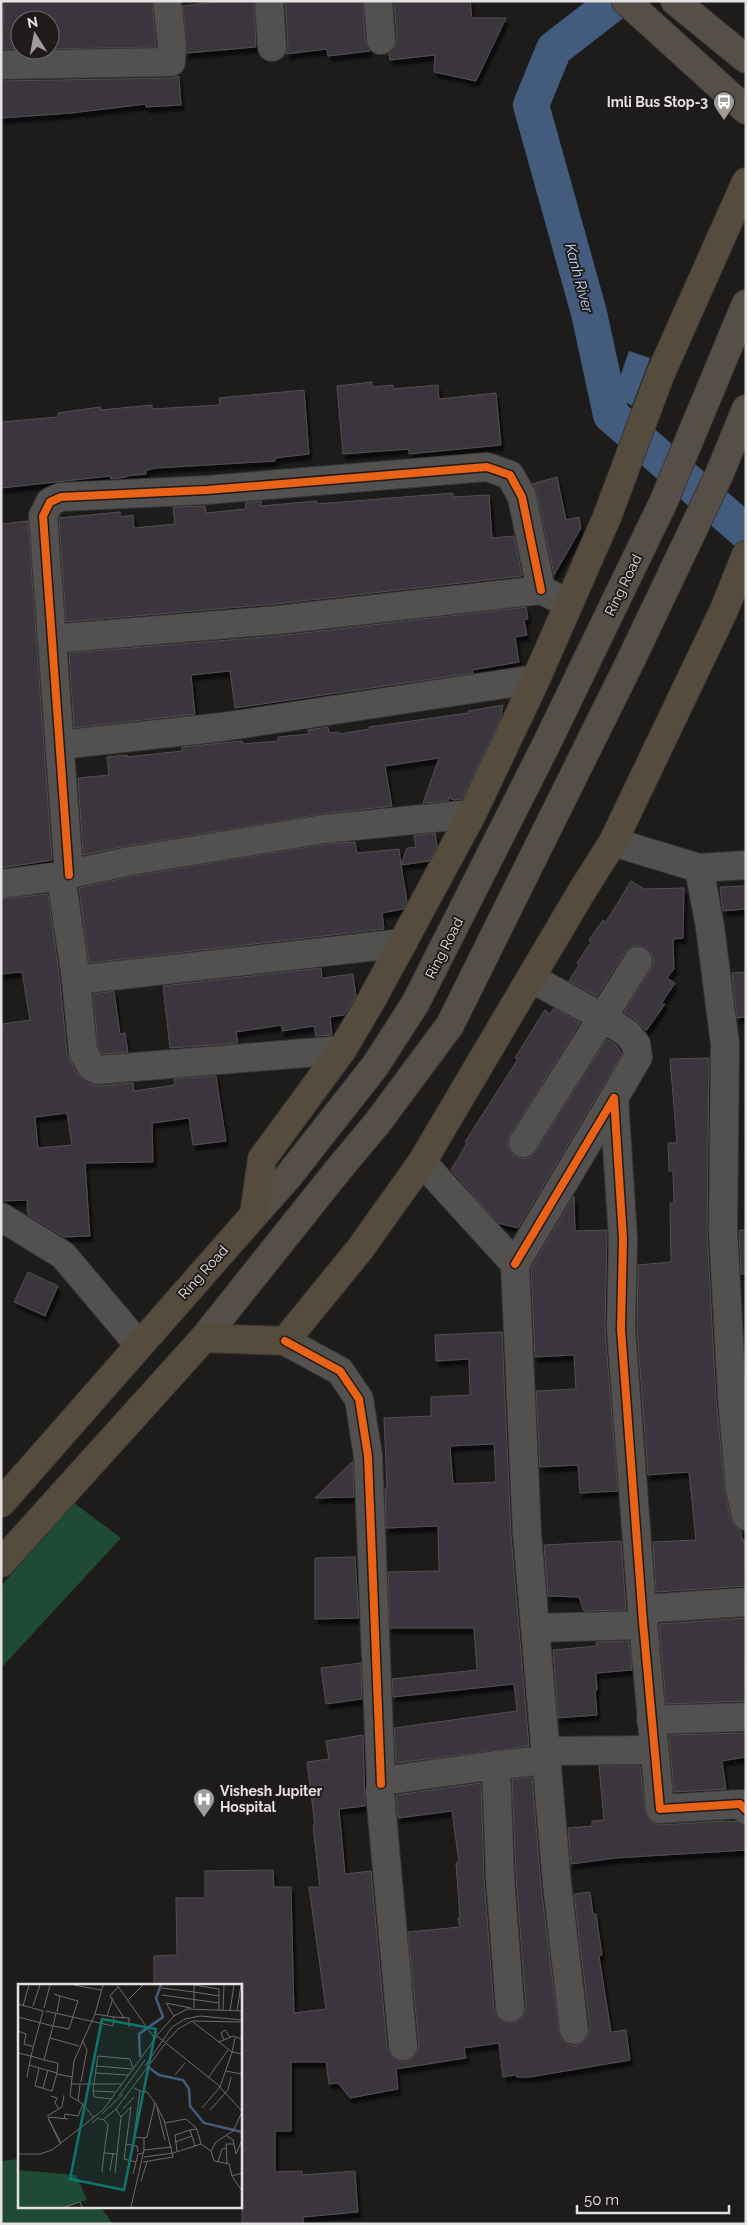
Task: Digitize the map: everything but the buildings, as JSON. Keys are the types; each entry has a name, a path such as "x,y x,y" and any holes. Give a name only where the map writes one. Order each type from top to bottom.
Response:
{"highway":[{"path":"254,1215 262,1159 342,1050 372,1001 472,814 536,679 607,517 660,375 746,182"},
{"path":"1,1563 204,1338 285,1341 360,1249 422,1162 613,842 724,610 746,555"},
{"name":"Ring Road","path":"1,1503 254,1215"}],"main road":[{"path":"626,1 746,110"},
{"path":"675,1 702,25 746,59"},
{"name":"Ring Road","path":"254,1215 288,1178 375,1066 415,1004 546,746 663,503 746,304"},
{"path":"204,1338 378,1122 450,1025 635,651 719,475 746,409"}],"street":[{"path":"1,65 171,62 172,45 167,1"},
{"path":"269,1 272,47"},
{"path":"378,1 382,40"},
{"path":"342,1050 98,1070 91,1066 83,1052 65,875 60,745 43,516 50,502 61,496 208,490 486,467 510,474 522,497 541,590"},
{"path":"52,639 277,620 541,590 569,603"},
{"path":"60,745 222,727 536,679"},
{"path":"1,884 65,875 130,861 324,829 472,814"},
{"path":"613,842 699,868 746,865"},
{"path":"699,868 710,927 725,1044 723,1230 732,1397 746,1516"},
{"path":"76,980 403,943"},
{"path":"523,1142 638,961"},
{"path":"531,978 627,1033 636,1044 638,1057 515,1264 527,1534 557,1884 574,2030"},
{"path":"614,1098 623,1239 621,1330 651,1720 660,1809 740,1804 746,1810"},
{"path":"422,1162 515,1264"},
{"path":"1,1217 63,1255 139,1345"},
{"path":"285,1341 340,1371 359,1399 368,1456 380,1793 402,2046"},
{"path":"536,1628 643,1617 746,1602"},
{"path":"651,1720 746,1717"},
{"path":"381,1784 389,1780 547,1756 654,1750"},
{"path":"496,1765 500,1877 510,2008"}],"green space":[{"path":"74,1503 121,1538 1,1668 1,1586"},
{"path":"18,2159 18,2208 101,2208 113,2224 1,2224 1,2161"}],"water":[{"path":"629,351 650,358 632,406 614,394"}],"waterway":[{"name":"Kanh River","path":"616,1 554,49 531,105 589,313 611,415 746,532"}],"cycle path":[{"path":"69,875 43,516 50,502 61,497 207,490 487,467 510,475 522,497 541,590"},
{"path":"515,1264 614,1098 623,1239 621,1329 643,1622 660,1809 740,1804 746,1810"},
{"path":"285,1341 340,1371 359,1399 368,1456 381,1784"}],"place":[{"name":"Imli Bus Stop-3","path":"724,121"},
{"name":"Vishesh Jupiter Hospital","path":"204,1818"}]}
